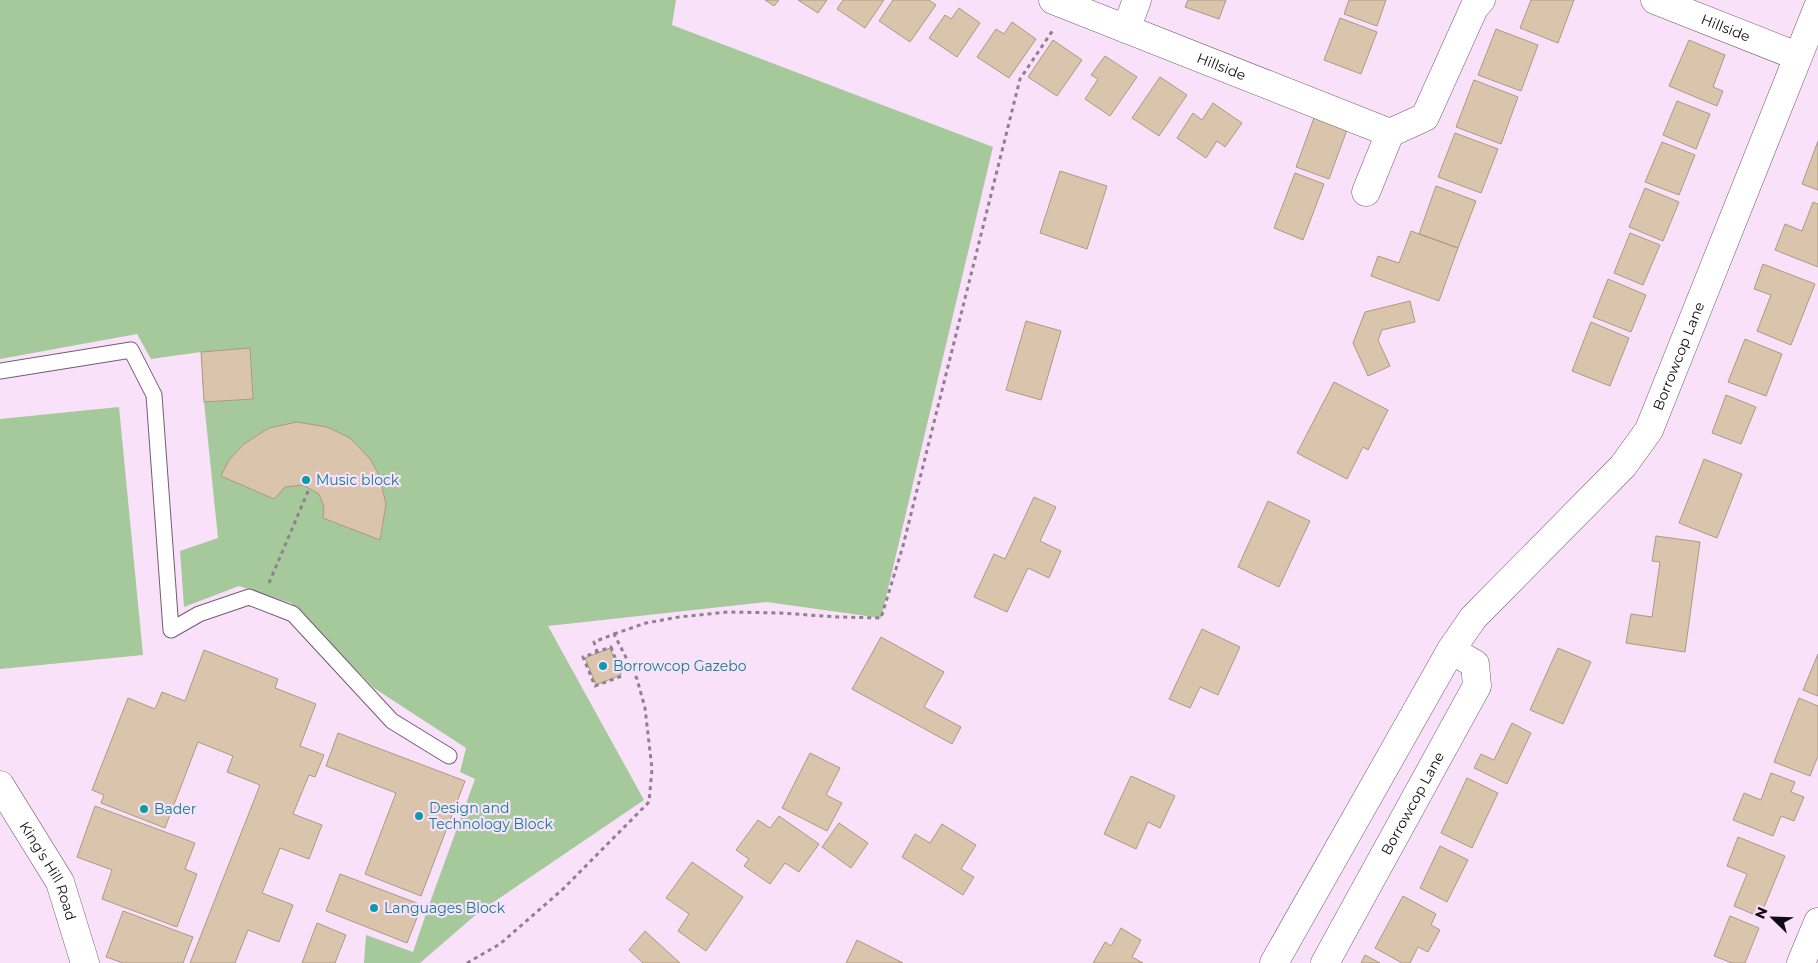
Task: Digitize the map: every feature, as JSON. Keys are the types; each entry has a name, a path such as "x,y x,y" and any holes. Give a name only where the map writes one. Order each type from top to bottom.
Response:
{"street":[{"path":"1126,29 1137,0"},
{"path":"1366,192 1390,133 1425,117 1474,8 1481,0"},
{"name":"Hillside","path":"1655,0 1798,56"},
{"name":"Hillside","path":"1061,3 1390,133"},
{"name":"Borrowcop Lane","path":"1274,963 1451,650 1473,618 1623,466 1650,430 1818,7"},
{"name":"Borrowcop Lane","path":"1325,963 1476,686 1475,664 1451,650"},
{"name":"King's Hill Road","path":"0,784 7,808 60,882 85,963"},
{"path":"1802,963 1818,922"}],"lane":[{"path":"0,371 131,350 154,395 171,630 199,614 249,597 293,614 392,721 448,756"}],"path":[{"path":"597,652 594,642 646,623 679,617 728,612 780,612 838,617 880,618 903,546 1020,79 1061,3"},
{"path":"261,602 309,489"},
{"path":"467,963 500,944 563,889 649,802 652,768 645,708 637,679 614,634"},
{"path":"611,646 622,676 595,686 584,657 597,652 611,646"}],"green space":[{"path":"0,0 676,0 672,25 993,147 881,618 767,602 548,626 644,800 479,912 420,963 364,963 366,935 413,952 475,779 460,772 466,748 374,688 291,603 239,586 184,607 180,551 218,538 204,402 201,352 151,359 137,334 0,359"},
{"path":"119,407 143,655 0,669 0,419"}],"building":[{"path":"765,0 779,0 774,6"},
{"path":"798,0 827,0 818,13"},
{"path":"843,0 884,0 865,28 837,9"},
{"path":"893,0 929,0 936,5 910,42 879,21"},
{"path":"1188,0 1226,0 1219,19 1185,7"},
{"path":"1349,0 1386,0 1377,26 1344,14"},
{"path":"1531,0 1574,0 1558,43 1520,28"},
{"path":"959,8 980,23 957,57 929,38 945,15 951,19"},
{"path":"1340,18 1377,32 1361,74 1324,60"},
{"path":"1012,22 1036,39 1009,78 977,57 996,29 1004,34"},
{"path":"1496,29 1538,45 1521,91 1478,75"},
{"path":"1053,40 1082,60 1057,96 1028,77"},
{"path":"1689,40 1725,55 1713,87 1723,91 1717,106 1669,86"},
{"path":"1105,56 1137,77 1110,116 1085,99 1098,79 1091,75"},
{"path":"1160,77 1187,95 1159,136 1132,118"},
{"path":"1474,80 1518,97 1501,144 1456,127"},
{"path":"1677,101 1710,114 1696,149 1663,135"},
{"path":"1213,103 1242,123 1225,147 1217,141 1206,158 1177,138 1193,113 1202,120"},
{"path":"1315,115 1348,127 1329,179 1296,167"},
{"path":"1455,133 1498,149 1481,193 1438,177"},
{"path":"1818,141 1818,190 1802,184"},
{"path":"1662,142 1695,155 1679,195 1645,182"},
{"path":"1060,171 1107,186 1087,249 1040,233"},
{"path":"1295,173 1324,184 1303,240 1274,228"},
{"path":"1436,186 1476,201 1458,248 1419,234"},
{"path":"1645,188 1679,202 1663,241 1629,227"},
{"path":"1813,202 1818,204 1818,267 1775,250 1785,224 1802,231"},
{"path":"1411,231 1458,248 1439,301 1371,276 1378,256 1399,263"},
{"path":"1630,233 1660,245 1643,285 1614,273"},
{"path":"1763,264 1815,284 1791,345 1757,331 1771,295 1754,289"},
{"path":"1608,279 1646,295 1631,332 1593,317"},
{"path":"1410,301 1415,322 1382,330 1378,340 1390,366 1368,376 1353,343 1365,312"},
{"path":"1026,321 1061,331 1041,400 1006,390"},
{"path":"1591,322 1629,338 1610,386 1572,371"},
{"path":"1745,339 1782,354 1766,396 1728,382"},
{"path":"250,348 253,399 204,402 201,352"},
{"path":"1334,382 1388,410 1368,450 1363,447 1347,479 1297,453"},
{"path":"1726,395 1756,407 1741,444 1712,433"},
{"name":"Music block","path":"297,422 327,427 350,438 370,459 379,475 386,504 380,540 323,518 324,507 319,494 303,485 285,487 274,499 221,476 229,460 244,444 269,428"},
{"path":"1704,459 1742,474 1717,538 1679,523"},
{"path":"1034,497 1056,507 1040,541 1061,551 1049,578 1028,568 1007,612 974,597 994,554 1005,559"},
{"path":"1268,501 1310,521 1279,587 1238,567"},
{"path":"1656,536 1700,542 1685,652 1626,643 1631,614 1652,617 1660,562 1652,561"},
{"path":"1202,629 1240,647 1218,695 1200,687 1190,708 1169,699"},
{"path":"881,637 944,672 924,707 961,727 952,744 852,689"},
{"name":"Borrowcop Gazebo","path":"610,648 621,675 596,685 585,658"},
{"path":"1558,648 1591,662 1563,724 1530,710"},
{"name":"Bader","path":"204,650 278,679 275,688 316,704 300,746 324,755 315,777 309,775 293,814 322,825 309,859 280,848 262,893 293,905 279,942 248,930 235,963 190,963 260,785 227,772 233,756 198,742 165,828 101,803 104,795 92,790 128,698 155,709 162,692 185,701"},
{"path":"1818,654 1818,696 1803,690"},
{"path":"1799,698 1818,706 1818,756 1810,776 1774,762"},
{"path":"1512,723 1531,733 1507,784 1474,768 1481,754 1494,760"},
{"name":"Design and Technology Block","path":"338,733 465,781 421,896 365,874 396,793 326,766"},
{"path":"810,753 840,768 826,795 842,803 827,831 782,808"},
{"path":"1771,773 1795,782 1791,792 1804,797 1794,821 1781,816 1773,836 1733,820 1744,793 1761,800"},
{"path":"1131,776 1175,796 1160,828 1148,822 1136,849 1104,834"},
{"path":"1467,778 1498,793 1472,848 1441,833"},
{"path":"95,806 195,843 185,869 197,874 177,927 102,899 112,870 77,857"},
{"path":"779,816 819,844 799,872 785,863 770,884 744,866 749,859 736,850 758,820 770,828"},
{"path":"839,823 868,843 851,868 822,847"},
{"path":"942,824 976,845 961,869 974,877 963,895 902,857 915,834 930,843"},
{"path":"1738,837 1785,856 1760,917 1734,906 1747,874 1727,866"},
{"path":"1440,846 1468,860 1447,902 1420,888"},
{"path":"692,862 743,897 706,951 678,931 689,914 666,898"},
{"name":"Languages Block","path":"340,874 422,905 407,943 326,911"},
{"path":"1403,896 1436,914 1431,925 1440,930 1428,952 1418,947 1410,963 1402,963 1375,948"},
{"path":"123,911 193,937 183,963 123,963 106,957"},
{"path":"1730,916 1759,928 1745,963 1732,963 1714,956"},
{"path":"317,923 346,935 335,963 302,963"},
{"path":"1121,928 1141,940 1132,957 1143,963 1093,963 1105,942 1111,946"},
{"path":"645,931 680,963 643,963 629,950"},
{"path":"857,940 903,963 846,963"},
{"path":"1365,955 1380,963 1361,963"}],"place":[{"name":"Music block","path":"306,480"},
{"name":"Borrowcop Gazebo","path":"603,666"},
{"name":"Bader","path":"144,809"},
{"name":"Design and Technology Block","path":"419,816"},
{"name":"Languages Block","path":"374,908"}]}
